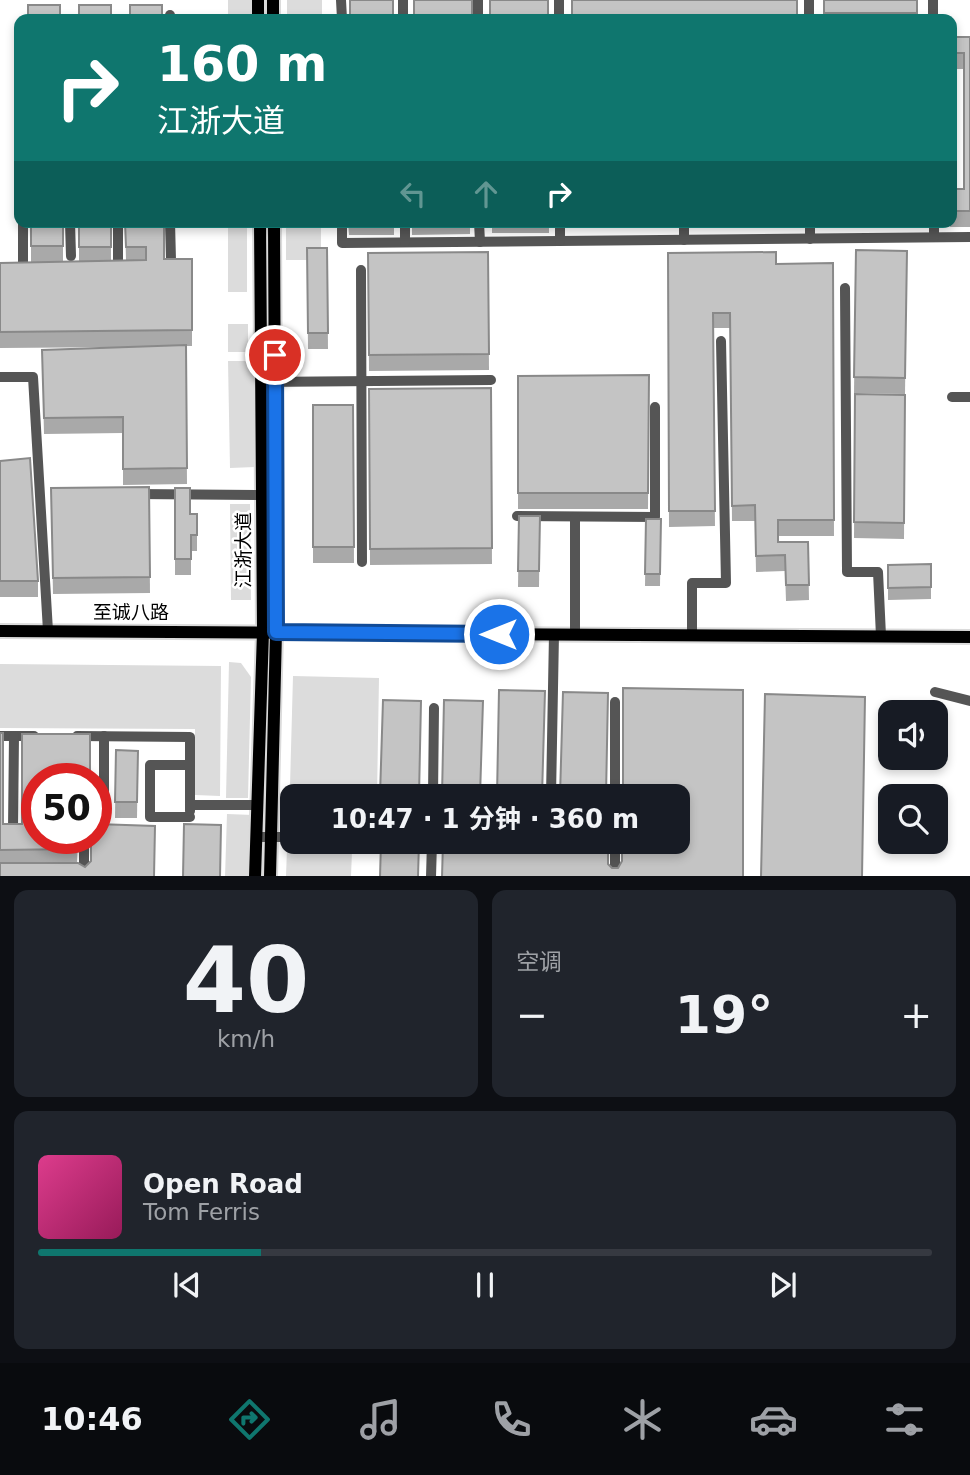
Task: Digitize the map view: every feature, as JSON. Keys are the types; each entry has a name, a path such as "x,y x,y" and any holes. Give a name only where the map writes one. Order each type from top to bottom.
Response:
{"main road":[{"name":"江浙大道","path":"255,876 257,805 270,632 262,495 260,228"},
{"name":"江浙大道","path":"270,876 274,228"},
{"name":"至诚八路","path":"0,631 970,637"}],"street":[{"path":"23,228 23,265"},
{"path":"71,228 71,256"},
{"path":"118,228 118,262"},
{"path":"170,228 170,260"},
{"path":"342,228 342,243 970,237"},
{"path":"405,228 405,242"},
{"path":"480,228 480,242"},
{"path":"560,228 560,241"},
{"path":"684,228 684,240"},
{"path":"810,228 810,239"},
{"path":"934,228 934,237"},
{"path":"361,270 362,562"},
{"path":"845,288 847,572 878,572 881,636"},
{"path":"692,635 692,583 726,583 721,341"},
{"path":"0,377 33,377 48,631"},
{"path":"261,382 491,380"},
{"path":"952,397 970,397"},
{"path":"517,516 655,517 655,407"},
{"path":"126,494 262,495"},
{"path":"575,517 575,634"},
{"path":"551,784 554,634"},
{"path":"935,692 970,701"},
{"path":"615,702 615,784"},
{"path":"433,784 434,708"},
{"path":"0,736 40,736"},
{"path":"13,829 14,736"},
{"path":"65,736 190,737 190,817"},
{"path":"104,736 104,763"},
{"path":"190,765 150,765 150,817 190,817 257,805"},
{"path":"256,837 280,837"},
{"path":"70,872 84,874 84,854"},
{"path":"432,854 432,876"},
{"path":"615,854 615,876"}],"shaded area":[{"path":"228,0 254,0 254,14 228,14"},
{"path":"287,0 322,0 322,14 287,14"},
{"path":"228,228 247,228 247,292 228,292"},
{"path":"286,228 321,228 321,260 286,260"},
{"path":"228,324 248,324 248,352 228,352"},
{"path":"228,361 254,361 255,467 230,468"},
{"path":"230,504 250,504 251,600 231,600"},
{"path":"229,662 241,663 251,677 248,798 226,798"},
{"path":"0,664 221,666 220,796 195,795 195,729 0,728"},
{"path":"293,676 379,678 377,784 290,784"},
{"path":"227,814 253,815 251,876 225,876"},
{"path":"287,854 352,854 351,876 286,876"}],"building":[{"path":"350,0 393,0 393,14 350,14"},
{"path":"414,0 472,0 472,14 414,14"},
{"path":"490,0 548,0 548,14 490,14"},
{"path":"572,0 797,0 797,14 572,14"},
{"path":"824,0 917,0 917,13 824,13"},
{"path":"28,5 60,5 60,14 28,14"},
{"path":"79,5 111,5 111,14 79,14"},
{"path":"130,5 162,5 162,14 130,14"},
{"path":"957,37 970,37 970,211 957,211 957,189 964,189 964,53 957,53"},
{"path":"31,228 63,228 63,246 31,246"},
{"path":"79,228 111,228 111,247 79,247"},
{"path":"125,228 164,228 164,259 192,259 192,330 0,332 0,263 146,260 146,247 126,247"},
{"path":"307,248 327,248 328,333 308,333"},
{"path":"856,250 907,251 905,378 854,377"},
{"path":"488,252 489,354 369,355 368,253"},
{"path":"776,252 776,264 833,263 834,520 778,520 778,542 808,542 809,585 786,585 785,555 756,556 755,505 732,506 730,313 713,313 715,511 669,511 668,253"},
{"path":"186,345 187,468 123,469 123,417 44,418 42,350"},
{"path":"649,375 648,493 518,493 518,376"},
{"path":"491,388 492,548 370,549 369,389"},
{"path":"855,394 905,395 904,523 854,522"},
{"path":"313,405 353,405 354,547 313,547"},
{"path":"30,458 38,581 0,581 0,461"},
{"path":"149,487 150,577 53,578 51,488"},
{"path":"175,488 190,488 190,514 197,514 197,535 191,535 191,559 175,559"},
{"path":"519,516 540,516 539,571 518,571"},
{"path":"646,519 661,519 660,574 645,574"},
{"path":"931,564 931,587 888,588 888,565"},
{"path":"623,688 743,690 743,876 442,876 443,854 608,854 608,864 612,868 618,868 622,854 690,854 690,784 623,784"},
{"path":"499,690 545,691 542,784 497,784"},
{"path":"563,692 608,693 606,784 560,784"},
{"path":"765,694 865,697 862,876 761,876"},
{"path":"383,700 421,701 419,784 380,784"},
{"path":"444,700 483,701 480,784 442,784"},
{"path":"0,733 3,733 3,824 21,824 21,850 0,850"},
{"path":"22,734 90,734 90,763 22,763"},
{"path":"116,750 138,751 137,802 115,802"},
{"path":"184,824 221,825 220,876 183,876"},
{"path":"112,825 155,826 154,876 0,876 0,863 78,863 85,867 91,861 91,854 112,854"},
{"path":"381,854 419,854 418,876 380,876"}],"route":[{"path":"275,355 276,632 499,634"}]}
